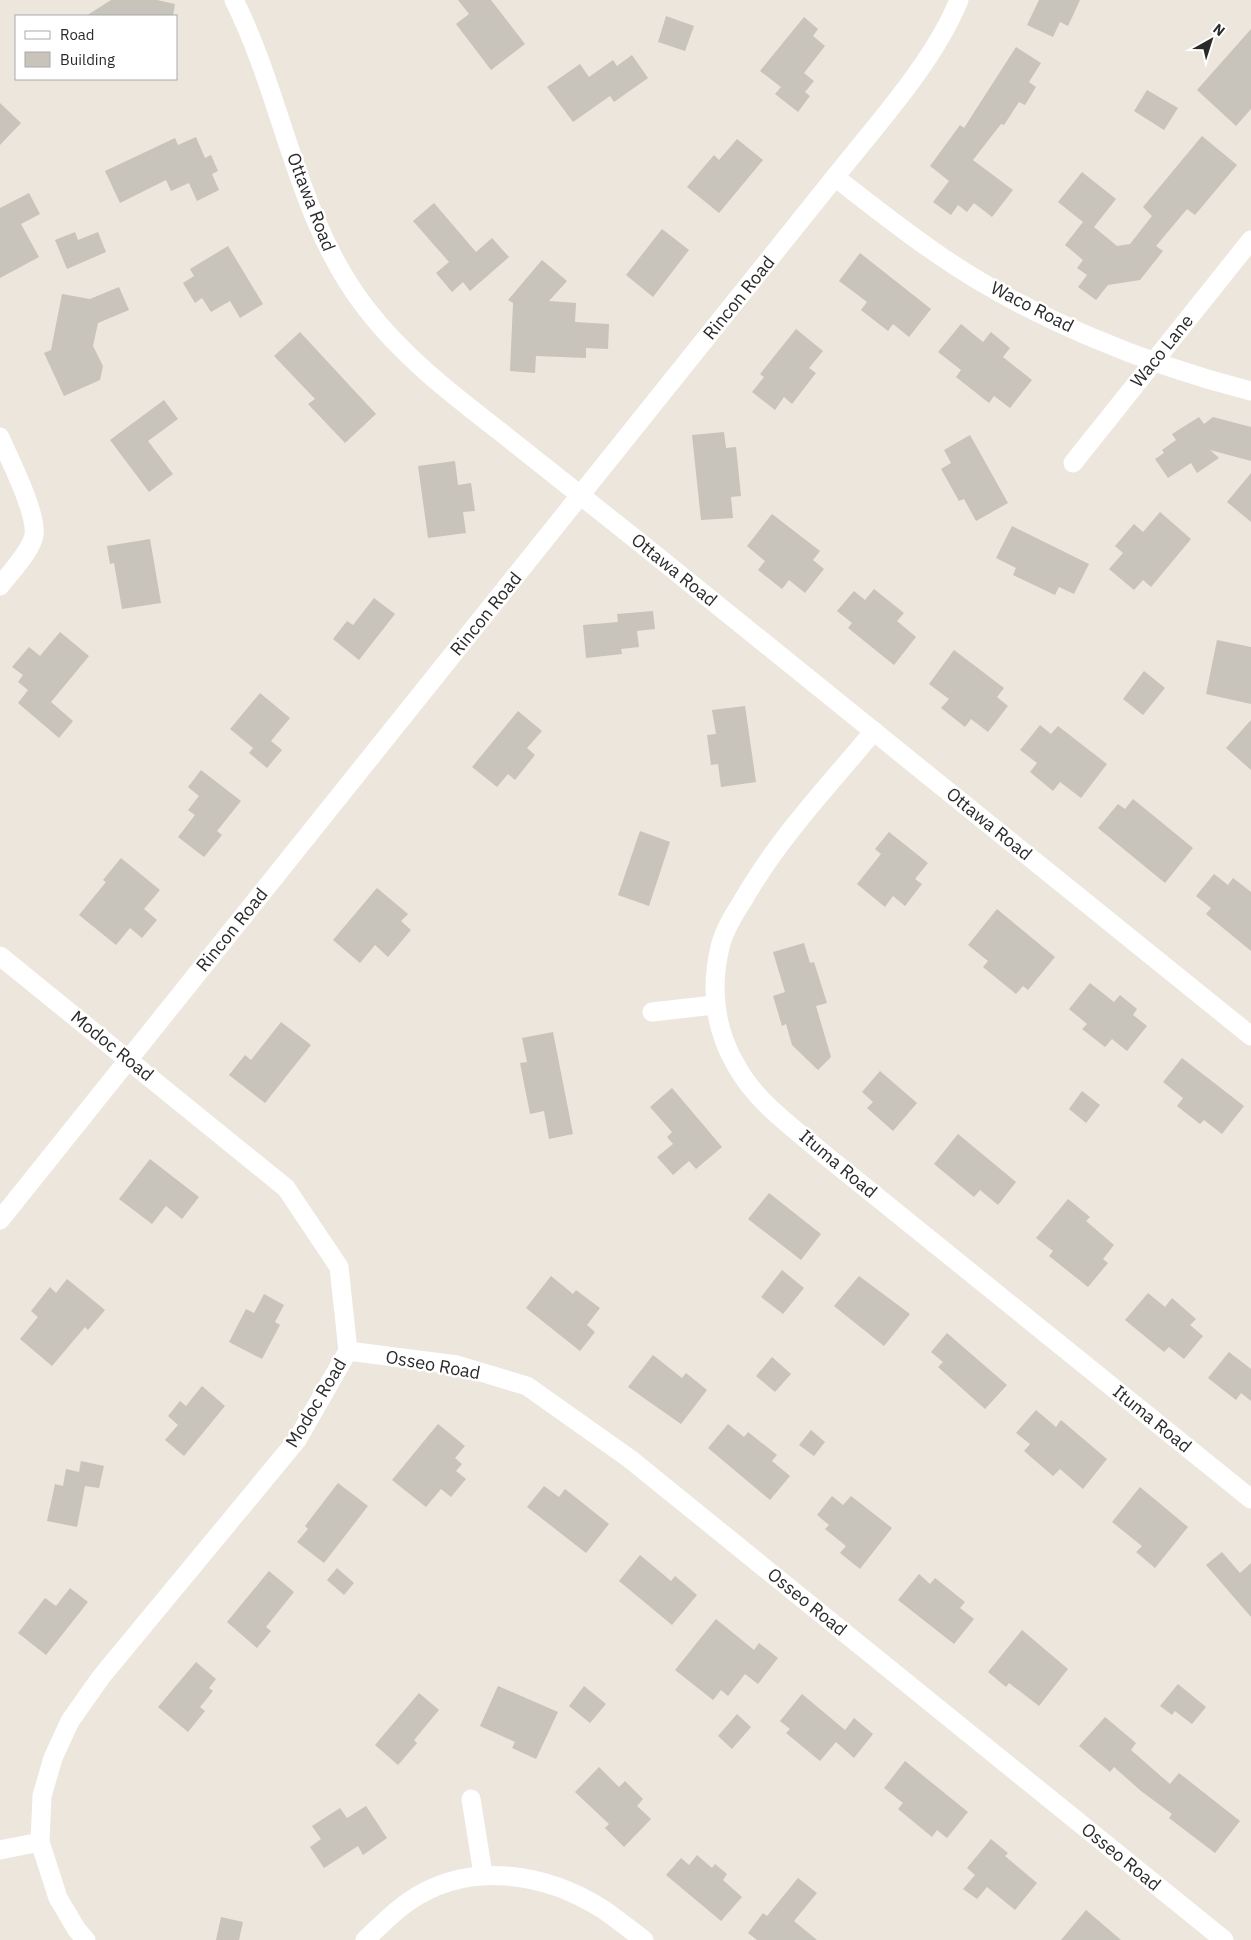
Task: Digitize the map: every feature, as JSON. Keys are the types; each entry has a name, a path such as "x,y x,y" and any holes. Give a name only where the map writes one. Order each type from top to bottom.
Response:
{"street":[{"name":"Ottawa Road","path":"234,0 261,59 312,212 329,252 365,308 404,352 439,384 582,496 1251,1036"},
{"name":"Rincon Road","path":"0,1220 836,177 916,73 950,24 959,0"},
{"name":"Waco Road","path":"836,177 937,254 994,288 1076,330 1154,361 1251,391"},
{"name":"Waco Lane","path":"1073,463 1251,240"},
{"path":"0,437 32,512 34,535 24,555 0,586"},
{"name":"Ituma Road","path":"874,731 753,882 722,941 715,976 714,1006 723,1035 737,1067 762,1100 832,1161 1251,1499"},
{"name":"Modoc Road","path":"0,956 286,1188 339,1267 348,1351 297,1440 101,1677 70,1721 54,1758 42,1796 40,1842 58,1898 77,1930 86,1940"},
{"path":"652,1012 714,1006"},
{"name":"Osseo Road","path":"348,1351 457,1365 528,1386 630,1459 1224,1940"},
{"path":"472,1799 483,1874"},
{"path":"0,1850 40,1842"},
{"path":"365,1940 408,1901 440,1885 483,1874 528,1877 569,1892 603,1910 644,1940"}],"building":[{"path":"111,0 157,0 175,4 173,15 88,15"},
{"path":"458,0 491,0 525,44 491,70 456,24 469,14"},
{"path":"1039,0 1080,0 1068,26 1060,22 1053,37 1027,25"},
{"path":"666,16 694,26 685,51 658,42"},
{"path":"804,17 818,29 813,36 825,46 804,73 814,81 805,92 810,96 798,112 775,94 781,87 760,71"},
{"path":"1251,29 1251,109 1236,126 1197,90"},
{"path":"1016,47 1041,63 1029,82 1036,87 1025,105 1019,102 1004,125 1001,124 973,160 1013,190 992,217 974,203 967,212 958,205 951,215 933,202 949,181 930,166 960,125 964,128"},
{"path":"632,55 648,78 614,102 610,96 573,122 547,87 580,64 589,77 613,60 617,66"},
{"path":"1147,90 1178,108 1164,130 1134,111"},
{"path":"0,103 21,123 0,145"},
{"path":"1202,136 1237,165 1195,215 1187,209 1156,246 1163,251 1140,280 1108,285 1096,300 1078,287 1087,275 1077,268 1083,260 1065,245 1083,222 1058,202 1082,172 1116,199 1094,227 1117,246 1130,244 1152,216 1143,207"},
{"path":"196,137 205,158 211,155 218,171 212,174 219,190 197,201 189,183 171,191 166,180 120,203 105,171 175,138 178,145"},
{"path":"737,139 763,160 719,213 687,187 714,155 719,160"},
{"path":"29,193 40,214 21,224 39,257 0,278 0,208"},
{"path":"434,203 476,252 492,238 509,257 470,291 463,282 452,292 436,273 449,262 413,221"},
{"path":"662,229 689,250 653,297 626,275"},
{"path":"75,232 78,240 98,232 106,252 67,269 55,240"},
{"path":"228,246 263,304 240,318 230,301 211,312 202,298 195,303 183,283 194,276 190,269"},
{"path":"860,253 931,309 909,337 893,324 888,331 861,310 867,302 839,281"},
{"path":"542,260 567,281 549,301 576,303 575,322 609,324 608,349 586,348 586,358 536,356 535,373 510,371 513,303 508,300"},
{"path":"119,287 129,310 98,323 93,346 103,366 100,380 64,396 44,353 51,350 62,294 90,299"},
{"path":"961,324 983,342 991,332 1010,348 1003,357 1032,380 1010,408 994,396 989,403 956,377 961,370 938,352"},
{"path":"796,329 823,351 809,368 816,373 792,404 784,397 775,410 752,392 764,377 760,374"},
{"path":"300,332 376,414 345,443 308,404 315,399 274,356"},
{"path":"164,400 178,419 148,441 173,474 149,492 110,440"},
{"path":"1199,417 1204,424 1213,417 1251,427 1251,461 1210,450 1219,458 1197,473 1191,463 1168,478 1155,459 1164,453 1162,450 1176,440 1172,434"},
{"path":"724,432 726,448 736,447 741,496 731,497 733,518 701,520 692,435"},
{"path":"970,435 1008,503 976,521 964,499 959,501 941,469 951,463 944,450"},
{"path":"455,461 458,485 471,483 475,511 463,512 466,533 428,538 418,466"},
{"path":"1251,473 1251,522 1227,502"},
{"path":"1160,512 1191,539 1151,587 1143,580 1134,590 1109,569 1123,553 1115,546 1134,524 1143,532"},
{"path":"772,514 820,551 813,560 824,569 805,593 789,580 782,589 758,570 765,561 747,546"},
{"path":"1012,526 1089,564 1074,594 1059,587 1055,595 1013,575 1016,568 996,558"},
{"path":"150,539 161,603 122,609 114,563 110,564 107,546"},
{"path":"874,589 904,613 897,621 916,637 894,665 848,628 852,623 837,611 854,591 865,600"},
{"path":"374,598 395,614 359,660 333,639 347,621 353,625"},
{"path":"653,611 655,629 637,631 639,647 621,649 622,654 586,658 583,625 618,622 617,614"},
{"path":"60,632 89,656 51,702 73,721 59,738 18,703 28,690 18,682 23,675 12,667 29,647 40,656"},
{"path":"1217,640 1251,647 1251,704 1206,694"},
{"path":"954,650 1004,688 997,697 1008,706 988,732 971,719 965,727 941,708 949,699 929,684"},
{"path":"1144,671 1165,688 1143,715 1123,699"},
{"path":"260,693 290,718 271,741 282,750 267,768 249,753 253,748 230,729"},
{"path":"745,706 756,782 721,787 718,764 711,765 707,735 716,734 712,710"},
{"path":"518,711 542,731 527,748 535,755 515,780 508,774 497,787 472,767"},
{"path":"1251,720 1251,770 1226,748"},
{"path":"1040,725 1051,734 1058,726 1107,764 1081,798 1060,782 1053,791 1030,772 1037,763 1020,750"},
{"path":"201,770 241,801 217,831 222,835 204,857 178,837 195,815 188,810 199,796 188,787"},
{"path":"1133,799 1193,848 1165,883 1098,828 1118,804 1125,809"},
{"path":"640,831 670,842 649,906 618,895"},
{"path":"889,832 928,863 915,879 922,884 905,906 893,896 885,907 857,884 881,854 875,849"},
{"path":"121,858 160,890 144,909 157,920 142,938 130,928 116,945 79,915 106,882 103,880"},
{"path":"1214,874 1228,885 1233,878 1251,892 1251,951 1206,914 1211,908 1196,896"},
{"path":"377,888 408,914 401,921 411,930 388,957 375,945 360,963 333,940"},
{"path":"997,909 1055,957 1028,990 1023,986 1016,994 983,967 988,961 968,945"},
{"path":"804,943 810,963 814,962 827,1003 816,1006 831,1057 818,1070 792,1045 786,1024 782,1026 773,996 785,992 773,952"},
{"path":"1090,983 1114,1002 1120,995 1137,1009 1133,1015 1147,1026 1127,1051 1112,1039 1105,1047 1082,1029 1087,1024 1069,1009"},
{"path":"281,1022 311,1045 265,1103 229,1075 245,1055 251,1060"},
{"path":"553,1032 573,1134 549,1139 544,1111 530,1114 520,1063 527,1062 522,1038"},
{"path":"1182,1058 1244,1106 1222,1134 1204,1120 1200,1124 1177,1106 1183,1098 1163,1082"},
{"path":"880,1071 917,1103 893,1131 867,1108 873,1102 862,1092"},
{"path":"672,1088 722,1147 696,1169 689,1161 673,1175 657,1157 673,1144 667,1137 672,1132 650,1107"},
{"path":"1082,1091 1100,1105 1086,1123 1069,1109"},
{"path":"958,1134 1016,1182 998,1205 980,1190 974,1197 934,1164"},
{"path":"150,1159 199,1197 182,1219 166,1206 152,1224 119,1199"},
{"path":"769,1193 821,1234 801,1260 748,1219"},
{"path":"1068,1199 1090,1217 1086,1221 1114,1245 1103,1259 1108,1263 1088,1287 1049,1256 1053,1251 1036,1238"},
{"path":"782,1270 804,1288 783,1314 761,1297"},
{"path":"551,1276 573,1294 576,1290 600,1308 587,1325 595,1332 580,1351 526,1308"},
{"path":"859,1276 910,1314 884,1346 834,1306"},
{"path":"67,1279 105,1310 88,1330 85,1327 52,1366 20,1339 38,1317 31,1311 50,1287 56,1293"},
{"path":"1148,1293 1165,1307 1172,1298 1196,1319 1190,1325 1203,1336 1184,1359 1169,1347 1164,1352 1125,1320"},
{"path":"264,1294 284,1305 275,1322 280,1325 262,1359 229,1342 246,1309 254,1313"},
{"path":"947,1333 1007,1385 985,1409 938,1367 943,1362 931,1352"},
{"path":"1229,1352 1251,1369 1251,1401 1241,1393 1236,1400 1208,1378"},
{"path":"653,1355 682,1378 686,1373 707,1390 681,1424 628,1387"},
{"path":"772,1357 791,1374 775,1392 756,1376"},
{"path":"202,1386 225,1406 184,1456 165,1440 178,1425 168,1416 180,1401 186,1406"},
{"path":"1036,1410 1056,1427 1061,1420 1107,1459 1083,1489 1060,1469 1053,1476 1024,1451 1030,1444 1016,1433"},
{"path":"438,1424 465,1446 455,1458 462,1464 456,1471 466,1479 451,1497 441,1489 426,1507 392,1480"},
{"path":"728,1424 744,1437 748,1432 777,1455 772,1461 790,1476 770,1500 708,1448"},
{"path":"811,1430 825,1442 814,1456 799,1445"},
{"path":"81,1461 104,1466 99,1488 85,1486 77,1527 47,1521 55,1484 63,1486 66,1469 79,1472"},
{"path":"338,1483 368,1506 324,1563 297,1542 308,1529 305,1526"},
{"path":"544,1486 559,1497 565,1489 609,1524 586,1553 527,1507"},
{"path":"1140,1487 1188,1527 1155,1568 1136,1552 1142,1546 1112,1522"},
{"path":"832,1496 843,1505 851,1496 892,1528 860,1569 840,1553 846,1546 825,1529 829,1525 817,1515"},
{"path":"1222,1552 1240,1573 1251,1563 1251,1617 1206,1565"},
{"path":"640,1555 671,1581 675,1576 697,1595 672,1625 619,1581"},
{"path":"337,1568 354,1583 344,1595 327,1580"},
{"path":"269,1571 294,1592 266,1627 271,1631 257,1648 227,1622"},
{"path":"919,1574 930,1584 935,1578 965,1602 960,1608 974,1619 954,1644 898,1600"},
{"path":"70,1588 88,1602 46,1655 18,1633 45,1598 56,1606"},
{"path":"716,1619 754,1650 759,1643 778,1658 758,1684 745,1674 728,1696 721,1690 713,1700 675,1670"},
{"path":"1022,1630 1068,1669 1039,1706 1009,1683 1006,1687 988,1672"},
{"path":"196,1662 216,1679 209,1688 213,1691 200,1707 205,1711 188,1732 158,1707"},
{"path":"1178,1684 1206,1707 1192,1724 1175,1711 1172,1715 1160,1706"},
{"path":"498,1686 558,1712 536,1759 512,1748 515,1742 480,1726"},
{"path":"584,1686 606,1704 590,1723 569,1706"},
{"path":"419,1693 439,1710 414,1740 417,1743 398,1765 375,1745"},
{"path":"802,1694 845,1730 854,1718 873,1734 854,1758 836,1742 820,1761 786,1733 790,1729 780,1721"},
{"path":"737,1714 751,1727 732,1749 718,1736"},
{"path":"1105,1717 1136,1743 1131,1750 1170,1784 1179,1773 1240,1821 1215,1853 1169,1818 1172,1814 1141,1791 1114,1767 1110,1772 1079,1746"},
{"path":"905,1761 968,1812 947,1838 937,1830 932,1837 898,1809 903,1803 884,1788"},
{"path":"599,1767 619,1787 625,1781 643,1799 637,1806 651,1819 624,1847 605,1828 609,1824 575,1792"},
{"path":"366,1806 387,1838 363,1855 358,1846 324,1868 310,1847 321,1839 312,1826 340,1808 347,1818"},
{"path":"991,1839 1008,1853 1005,1856 1037,1883 1015,1910 987,1887 977,1899 963,1889 975,1875 967,1868"},
{"path":"697,1855 712,1868 715,1864 727,1874 723,1880 742,1897 721,1921 666,1875 681,1858 689,1865"},
{"path":"798,1878 817,1893 794,1921 817,1940 757,1940 748,1933 763,1913 767,1916"},
{"path":"1086,1910 1121,1940 1061,1940"},
{"path":"221,1917 243,1922 239,1940 216,1940"}]}
